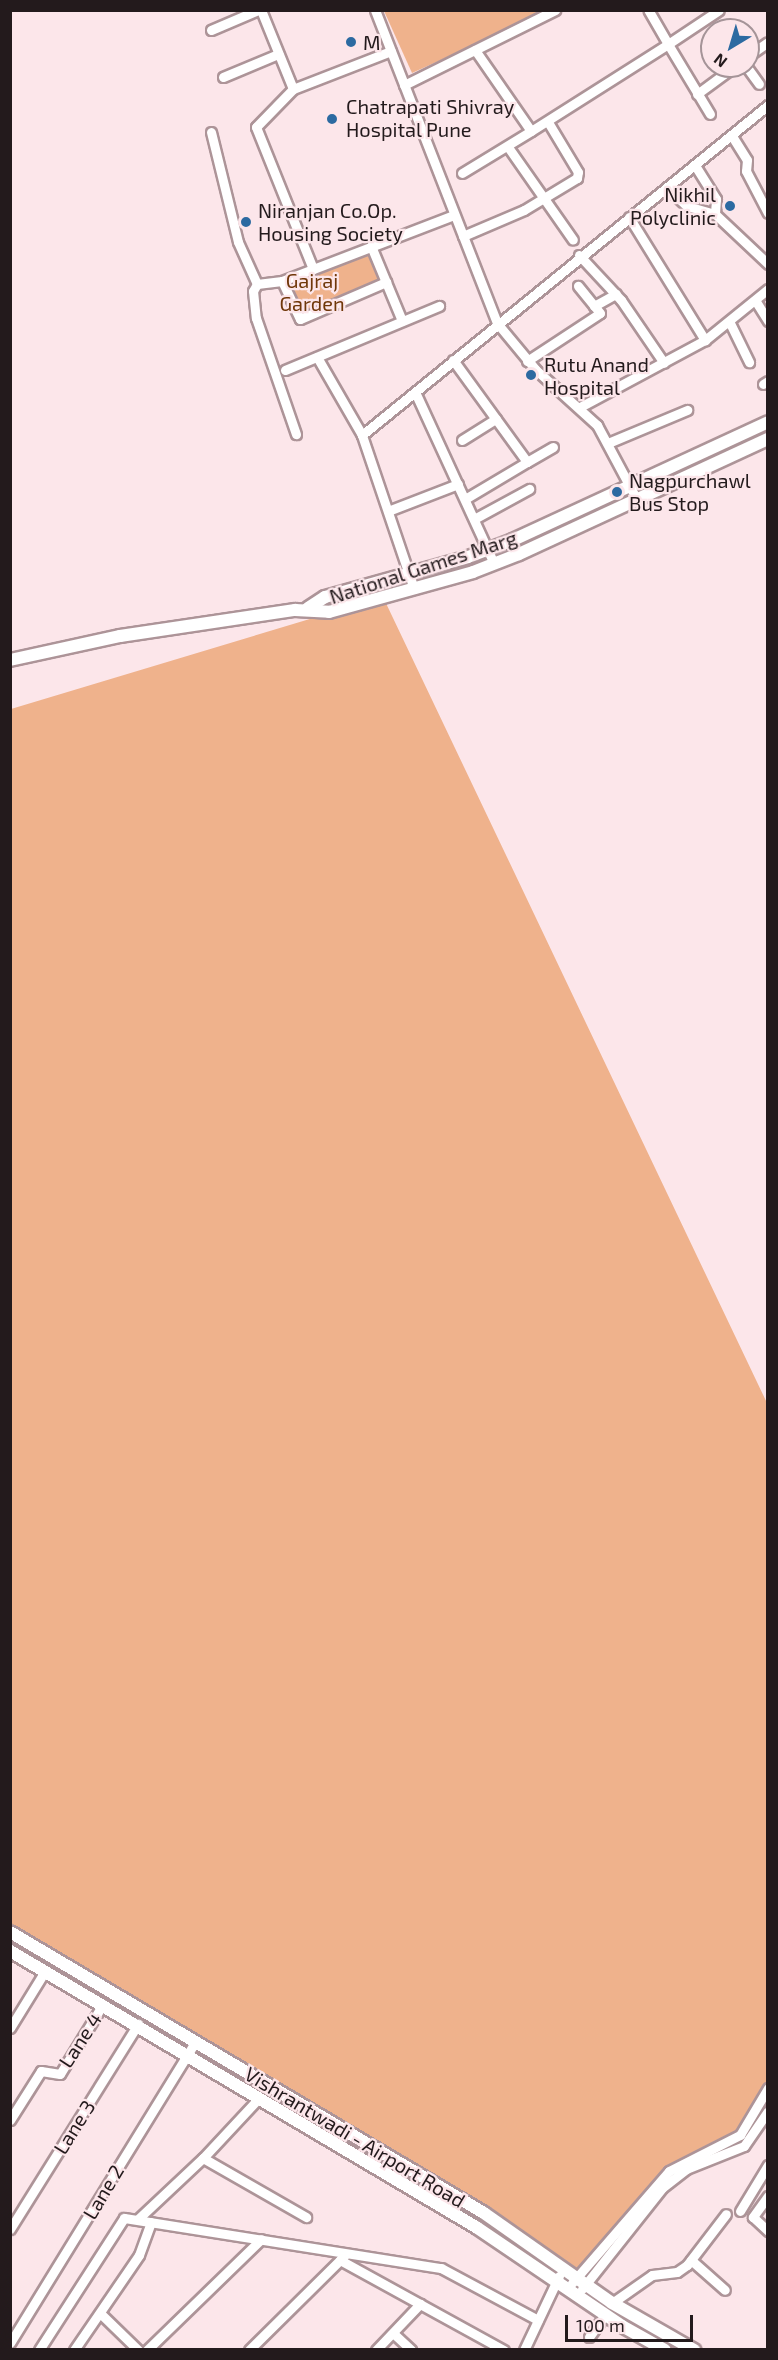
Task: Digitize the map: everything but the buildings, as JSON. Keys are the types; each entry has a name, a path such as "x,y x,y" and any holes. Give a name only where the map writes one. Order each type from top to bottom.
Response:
{"main road":[{"name":"National Games Marg","path":"308,608 325,597 489,550 768,422"},
{"name":"National Games Marg","path":"10,660 120,636 308,608 329,612 414,589 494,564 768,439"},
{"name":"Vishrantwadi - Airport Road","path":"10,1932 484,2213 612,2303 694,2349"},
{"name":"Vishrantwadi - Airport Road","path":"10,1950 189,2054 258,2099 476,2227 604,2314 665,2349"}],"street":[{"path":"211,30 259,10 293,89"},
{"path":"375,10 497,323 527,361 580,407 608,443 637,500"},
{"path":"404,85 555,10"},
{"path":"648,10 710,114"},
{"path":"462,174 548,122 719,10"},
{"path":"475,50 531,131"},
{"path":"313,269 256,127 293,89 391,51"},
{"path":"223,77 278,54"},
{"path":"697,93 718,78"},
{"path":"755,78 759,84"},
{"path":"362,435 579,255 696,167 768,105"},
{"path":"463,236 543,199 570,182 578,172 548,122"},
{"path":"211,132 238,242 257,284"},
{"path":"732,136 747,160 746,171 768,213"},
{"path":"508,147 573,240"},
{"path":"696,167 716,199 715,214"},
{"path":"667,187 687,206 715,214 768,264"},
{"path":"257,284 282,280 454,215"},
{"path":"629,217 705,340"},
{"path":"371,246 402,321"},
{"path":"579,255 616,294 664,363"},
{"path":"282,280 300,319 386,282"},
{"path":"257,284 253,291 256,318 296,434"},
{"path":"527,361 600,313 578,286"},
{"path":"580,407 705,340 768,289"},
{"path":"594,306 616,294"},
{"path":"755,300 768,321"},
{"path":"285,370 439,306"},
{"path":"729,321 749,362"},
{"path":"318,357 362,435 414,589"},
{"path":"453,360 527,462"},
{"path":"415,392 494,564"},
{"path":"608,443 687,410"},
{"path":"462,440 495,419"},
{"path":"465,499 552,447"},
{"path":"388,511 458,484"},
{"path":"474,519 529,489"},
{"path":"11,2027 45,1971"},
{"name":"Lane 4","path":"10,2120 41,2071 60,2074 104,2004"},
{"name":"Lane 3","path":"10,2229 138,2024"},
{"name":"Lane 2","path":"10,2343 196,2041"},
{"path":"572,2293 669,2171 740,2134 768,2088"},
{"path":"138,2219 203,2158 258,2099"},
{"path":"580,2282 662,2188 686,2169 744,2146 768,2111"},
{"path":"203,2158 306,2217"},
{"path":"740,2211 768,2164"},
{"path":"768,2196 753,2217 768,2231"},
{"path":"612,2303 652,2275 677,2271 691,2260 726,2214"},
{"path":"39,2349 124,2218 441,2268 538,2320"},
{"path":"74,2349 101,2314 139,2255 151,2222"},
{"path":"147,2349 261,2239"},
{"path":"249,2349 348,2252"},
{"path":"340,2260 504,2349"},
{"path":"691,2260 725,2290"},
{"path":"524,2349 563,2269"},
{"path":"376,2349 420,2304"},
{"path":"101,2314 138,2349"},
{"path":"589,2337 604,2314"},
{"path":"393,2333 411,2349"}],"green space":[{"path":"384,11 549,11 412,73"},
{"name":"Gajraj Garden","path":"371,246 386,282 300,319 282,281"},
{"path":"383,597 767,1403 767,2104 751,2139 691,2161 578,2274 11,1955 11,709"}],"place":[{"name":"M","path":"351,42"},
{"name":"Chatrapati Shivray Hospital Pune","path":"332,119"},
{"name":"Nikhil Polyclinic","path":"730,206"},
{"name":"Niranjan Co.Op. Housing Society","path":"246,222"},
{"name":"Rutu Anand Hospital","path":"531,375"},
{"name":"Nagpurchawl Bus Stop","path":"617,492"}]}
